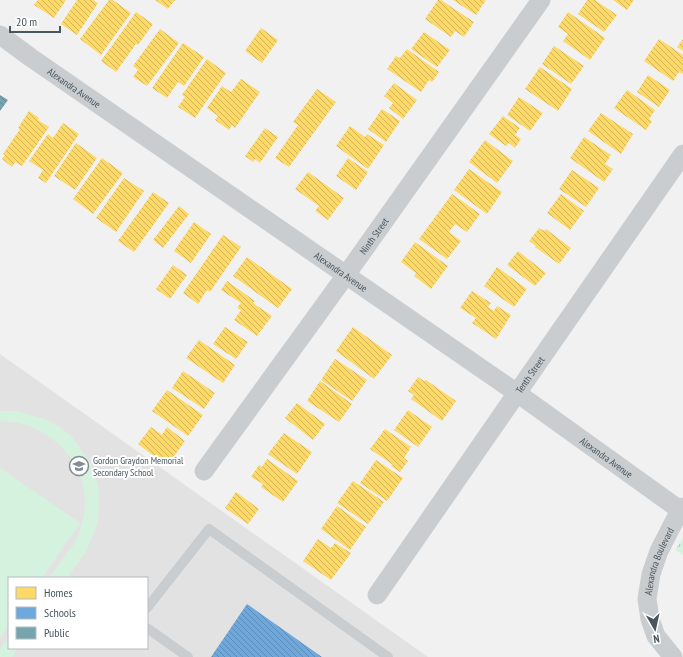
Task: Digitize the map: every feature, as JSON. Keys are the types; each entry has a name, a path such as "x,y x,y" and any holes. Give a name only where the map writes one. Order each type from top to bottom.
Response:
{"street":[{"name":"Ninth Street","path":"204,471 346,275 540,0"},
{"name":"Alexandra Avenue","path":"0,36 682,508"},
{"name":"Tenth Street","path":"377,595 683,154"},
{"name":"Alexandra Boulevard","path":"673,657 656,636 650,619 647,599 651,574 659,551 682,508"}],"lane":[{"path":"148,607 209,529 388,657"},
{"path":"148,629 188,657"}],"shaded area":[{"name":"Gordon Graydon Memorial Secondary School","path":"0,354 428,657 0,657"}],"green space":[{"path":"0,411 18,411 47,420 60,427 72,437 90,462 99,491 98,521 87,550 68,577 50,577 74,544 81,527 84,514 84,488 75,464 59,445 38,430 25,424 0,422"},
{"path":"0,468 80,523 43,577 8,577 8,626 0,638"},
{"path":"683,537 683,555 675,550"},
{"path":"8,637 8,649 17,649 12,657 0,657 0,649"}],"building: Homes":[{"path":"38,0 66,0 54,18 34,5"},
{"path":"77,0 93,0 98,3 77,35 61,24"},
{"path":"109,0 113,0 131,13 101,55 80,39"},
{"path":"155,0 175,0 168,9"},
{"path":"438,0 441,0 474,22 464,37 455,31 451,37 425,19"},
{"path":"453,0 486,0 476,15"},
{"path":"587,0 595,0 617,15 604,32 578,14"},
{"path":"613,0 634,0 627,10"},
{"path":"136,12 153,24 138,45 136,44 116,72 101,61"},
{"path":"568,12 605,38 590,60 563,41 568,34 558,27"},
{"path":"261,28 278,40 262,63 245,51"},
{"path":"160,29 179,43 147,86 133,77 138,70 133,66"},
{"path":"424,32 450,50 437,67 411,49"},
{"path":"659,39 683,55 683,74 679,72 673,81 644,61"},
{"path":"683,39 683,51 677,47"},
{"path":"183,43 204,57 184,86 178,82 167,98 152,88"},
{"path":"554,46 584,66 571,84 542,64"},
{"path":"407,49 439,72 432,82 429,80 421,92 387,69 396,56 400,58"},
{"path":"207,59 226,73 195,118 178,107 185,97 182,95"},
{"path":"540,67 572,89 558,111 525,89"},
{"path":"648,75 670,90 659,107 637,92"},
{"path":"241,79 260,92 235,128 232,125 229,130 215,120 218,116 207,108 222,86 231,92"},
{"path":"394,83 417,100 403,119 389,108 393,103 384,96"},
{"path":"317,89 336,102 289,167 275,158 298,125 293,122"},
{"path":"627,90 655,110 649,119 652,121 646,130 614,108"},
{"path":"519,97 543,113 530,131 507,115"},
{"path":"382,109 400,121 386,142 368,129"},
{"path":"29,111 39,118 38,120 49,127 22,166 15,162 12,167 2,159 5,155 3,154 20,129 18,128"},
{"path":"601,113 633,134 621,154 588,131"},
{"path":"503,116 520,128 515,135 521,139 515,148 509,143 506,146 489,134"},
{"path":"63,123 79,134 46,183 38,178 43,170 29,161 48,134 53,138"},
{"path":"350,126 365,137 367,134 384,145 368,169 336,146"},
{"path":"265,128 278,137 260,163 255,159 253,162 245,156"},
{"path":"584,137 611,155 605,164 613,169 604,182 570,158"},
{"path":"485,140 513,161 497,183 469,162"},
{"path":"76,143 97,158 75,190 54,176"},
{"path":"102,158 123,173 93,214 73,199"},
{"path":"348,158 368,172 356,190 336,176"},
{"path":"469,169 502,192 487,214 454,190"},
{"path":"572,170 599,188 586,207 559,189"},
{"path":"308,172 344,198 328,220 315,211 319,206 295,189"},
{"path":"124,178 144,191 116,232 96,218"},
{"path":"153,192 169,203 134,252 118,241"},
{"path":"452,194 480,214 467,232 455,224 449,232 461,241 447,259 419,239"},
{"path":"561,194 584,211 570,230 547,213"},
{"path":"179,206 189,214 163,248 153,240"},
{"path":"194,222 211,234 191,263 174,251"},
{"path":"539,228 544,231 546,229 571,248 559,264 529,241"},
{"path":"223,235 241,247 210,292 207,290 198,304 183,293"},
{"path":"415,242 448,266 431,289 414,276 416,273 401,262"},
{"path":"518,251 546,273 535,286 507,265"},
{"path":"247,257 292,289 278,308 233,276"},
{"path":"173,265 187,275 170,299 156,289"},
{"path":"497,267 527,289 514,307 484,286"},
{"path":"227,281 255,301 253,303 272,316 257,336 234,320 241,310 237,308 241,303 221,290"},
{"path":"472,291 491,303 488,307 494,311 497,306 511,315 496,339 472,323 476,318 460,308"},
{"path":"225,327 248,342 236,359 213,344"},
{"path":"353,327 392,355 374,379 336,351"},
{"path":"199,340 235,365 223,383 186,358"},
{"path":"335,359 367,380 352,401 321,380"},
{"path":"183,371 215,393 204,409 172,388"},
{"path":"418,377 424,381 426,380 456,401 442,421 411,399 414,395 408,391"},
{"path":"320,381 352,404 339,422 307,401"},
{"path":"167,390 203,415 188,436 152,411"},
{"path":"297,403 325,424 313,440 285,418"},
{"path":"408,410 432,427 418,447 394,430"},
{"path":"151,427 162,435 167,427 185,441 167,466 138,444"},
{"path":"385,429 411,447 404,458 408,461 400,472 391,466 393,465 370,449"},
{"path":"284,433 312,452 297,474 268,454"},
{"path":"267,459 298,481 283,502 261,487 263,484 251,477 259,465 262,467"},
{"path":"376,460 403,478 387,501 360,483"},
{"path":"353,481 384,502 368,524 337,503"},
{"path":"236,492 259,509 248,524 225,508"},
{"path":"337,506 366,527 350,550 321,529"},
{"path":"318,539 331,548 335,543 351,553 331,580 303,561"}],"building: Schools":[{"path":"247,604 322,657 211,657"}],"building: Public":[{"path":"0,95 8,100 0,111"}],"place":[{"name":"Gordon Graydon Memorial Secondary School","path":"79,466"}]}
